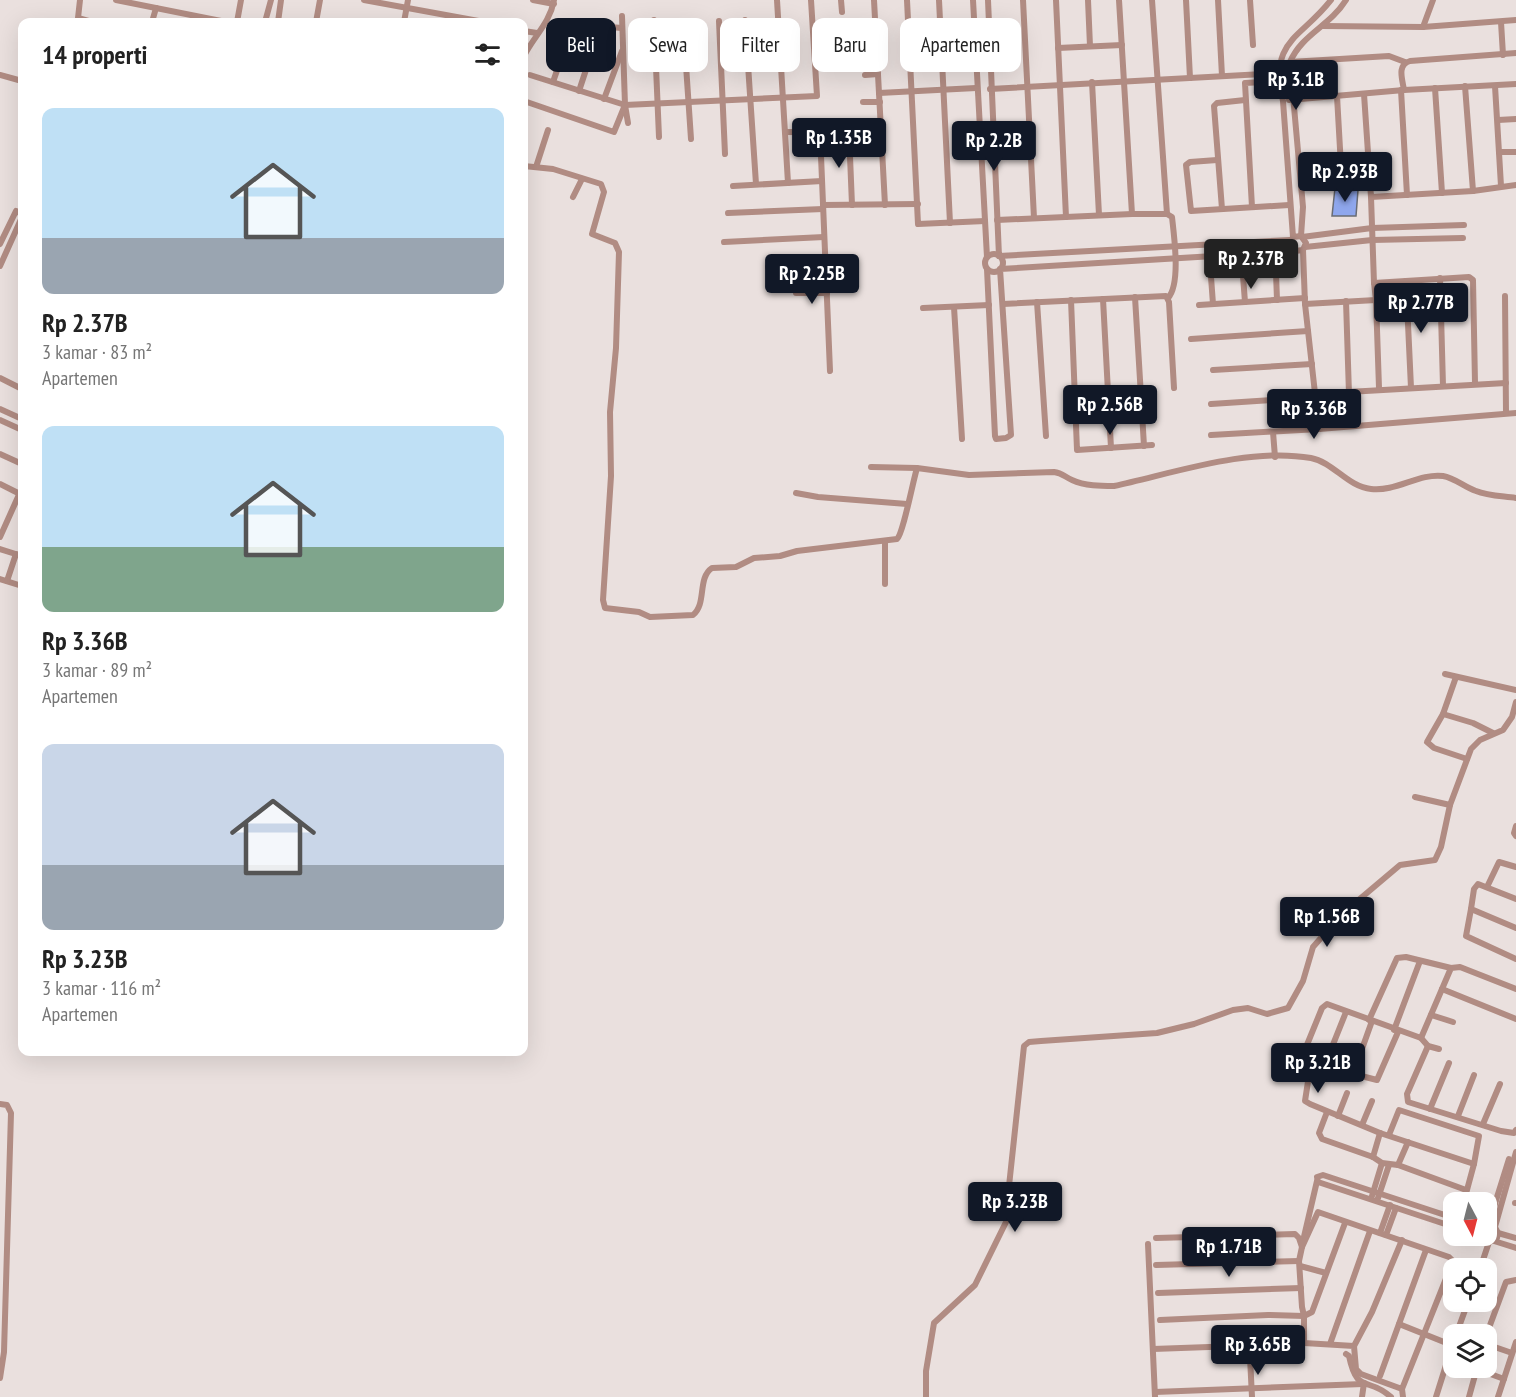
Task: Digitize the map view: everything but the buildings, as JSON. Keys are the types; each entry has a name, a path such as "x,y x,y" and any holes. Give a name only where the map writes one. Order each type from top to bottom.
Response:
{"street":[{"path":"78,18 80,0"},
{"path":"116,0 197,18"},
{"path":"238,18 241,0"},
{"path":"266,18 271,0"},
{"path":"279,18 281,0"},
{"path":"317,18 320,0"},
{"path":"364,0 462,18"},
{"path":"405,18 408,0"},
{"path":"528,49 537,33 548,22 554,2 532,0"},
{"path":"777,0 789,183"},
{"path":"530,75 625,105 817,96 811,0"},
{"path":"841,0 842,12"},
{"path":"874,0 875,18"},
{"path":"907,0 918,224 985,221"},
{"path":"939,0 950,223"},
{"path":"973,0 987,257 984,263 987,269 995,436 1003,439 1011,435 1000,269 1002,262 999,256 996,208 987,0"},
{"path":"1023,0 1034,218"},
{"path":"1056,0 1066,217"},
{"path":"1088,0 1090,46"},
{"path":"1119,0 1132,214"},
{"path":"1152,0 1167,214"},
{"path":"1186,0 1190,78"},
{"path":"1218,0 1222,76"},
{"path":"1250,0 1253,45"},
{"path":"1295,251 1291,249 1283,101 1278,81 1282,52 1303,27 1331,0"},
{"path":"1319,429 1305,301 1304,248 1301,236 1303,207 1290,62 1297,47 1323,26 1346,0"},
{"path":"1423,27 1433,0"},
{"path":"153,18 156,8"},
{"path":"182,18 183,14"},
{"path":"622,16 625,105 628,123"},
{"path":"1323,26 1423,27 1516,20"},
{"path":"719,21 724,154"},
{"path":"1501,22 1503,55"},
{"path":"616,28 622,28"},
{"path":"528,32 537,33"},
{"path":"1058,48 1122,45"},
{"path":"604,99 623,48"},
{"path":"1290,62 1389,56 1405,62 1516,53"},
{"path":"1405,62 1401,68 1407,195"},
{"path":"553,82 556,72"},
{"path":"579,91 585,72"},
{"path":"656,72 659,136"},
{"path":"686,72 691,139"},
{"path":"750,72 756,184"},
{"path":"990,89 1280,73"},
{"path":"866,75 878,74 885,205"},
{"path":"0,75 18,80"},
{"path":"1252,207 1244,89 1247,82 1278,81"},
{"path":"1092,82 1099,215"},
{"path":"1283,101 1402,90 1516,84"},
{"path":"1465,86 1473,191"},
{"path":"1495,86 1501,186"},
{"path":"879,93 976,88"},
{"path":"1435,88 1442,193"},
{"path":"1364,94 1379,388"},
{"path":"1337,96 1342,184 1348,186 1370,182"},
{"path":"1222,209 1215,104 1245,100"},
{"path":"528,102 614,132 625,105"},
{"path":"863,102 880,102"},
{"path":"1498,120 1516,119"},
{"path":"536,167 548,130"},
{"path":"785,132 882,133"},
{"path":"820,132 830,371"},
{"path":"849,132 852,205"},
{"path":"1499,152 1516,152"},
{"path":"1218,160 1188,163 1188,192 1191,211 1289,205"},
{"path":"528,166 600,184 603,189 592,234 615,243 619,252 616,348 610,412 611,476 603,592 605,608 639,612 653,617 693,615 699,609 705,577 712,568 736,567 754,558 780,556 797,551 897,539 902,535 907,504 917,468"},
{"path":"573,197 582,179"},
{"path":"733,186 822,181"},
{"path":"1371,197 1473,191 1516,185"},
{"path":"728,213 852,205 918,204"},
{"path":"984,208 996,208"},
{"path":"0,244 16,211 18,213"},
{"path":"997,220 1132,214 1167,214 1172,217 1174,246 1179,257 1172,294 1168,298 1174,388"},
{"path":"0,266 18,225"},
{"path":"987,257 993,254 999,256 1064,253 1291,238 1372,228 1464,225"},
{"path":"1347,231 1348,242"},
{"path":"724,242 824,237"},
{"path":"987,269 992,272 1000,269 1064,267 1193,256 1295,251 1372,240 1463,238"},
{"path":"1064,253 1064,267"},
{"path":"768,267 825,265"},
{"path":"1276,273 1277,300"},
{"path":"1243,276 1245,302"},
{"path":"1374,283 1469,277 1473,280 1475,383"},
{"path":"1211,278 1213,304"},
{"path":"1440,278 1443,386"},
{"path":"1406,281 1411,388"},
{"path":"796,293 827,293"},
{"path":"1003,304 1135,297 1166,296 1168,298"},
{"path":"1505,296 1506,413"},
{"path":"1135,297 1144,446"},
{"path":"1103,299 1112,448"},
{"path":"1071,300 1077,450 1152,446"},
{"path":"1199,305 1277,300 1376,300"},
{"path":"1346,301 1350,425"},
{"path":"1037,302 1046,436"},
{"path":"923,308 989,305"},
{"path":"954,307 962,439"},
{"path":"1191,339 1308,331"},
{"path":"1213,370 1312,364"},
{"path":"0,378 18,387"},
{"path":"1348,392 1379,388 1506,383"},
{"path":"1210,404 1316,397"},
{"path":"0,409 18,417"},
{"path":"1211,435 1516,413"},
{"path":"0,420 18,428"},
{"path":"1273,432 1275,457"},
{"path":"0,454 18,462"},
{"path":"871,466 917,468 969,475 1054,472 1063,474 1072,480 1100,486 1124,484 1210,464 1275,457 1318,460 1362,487 1372,489 1387,489 1442,476 1477,492 1516,498"},
{"path":"0,484 18,490"},
{"path":"796,493 818,497 907,504"},
{"path":"0,537 18,498"},
{"path":"0,516 8,520"},
{"path":"885,542 885,584"},
{"path":"0,549 18,555"},
{"path":"18,557 3,580 18,585"},
{"path":"1445,674 1516,690"},
{"path":"1456,677 1443,714 1427,740 1428,744 1467,759"},
{"path":"926,1397 926,1371 934,1323 975,1285 1007,1220 1024,1046 1029,1042 1157,1033 1191,1025 1233,1010 1248,1008 1267,1014 1288,1008 1303,981 1313,947 1342,914 1400,865 1435,860 1441,847 1450,805 1471,749 1480,740 1503,730 1508,725 1516,702"},
{"path":"1443,714 1473,723 1493,733"},
{"path":"1415,797 1450,805"},
{"path":"1516,826 1514,833 1516,836"},
{"path":"1486,887 1498,863 1503,862 1516,867"},
{"path":"1516,899 1478,884 1475,886 1465,934 1476,942 1516,959"},
{"path":"1472,909 1516,928"},
{"path":"1353,1074 1370,1020 1394,961 1406,957 1451,968 1467,969 1516,989"},
{"path":"1338,1070 1377,1080 1420,961"},
{"path":"1421,1038 1451,968"},
{"path":"1442,989 1516,1019"},
{"path":"1302,1057 1323,1005 1332,1005 1396,1031 1421,1038 1428,1046 1439,1049"},
{"path":"1328,1057 1346,1012"},
{"path":"1431,1016 1453,1022"},
{"path":"1428,1046 1406,1099 1410,1104 1458,1116 1508,1133 1514,1133 1516,1130"},
{"path":"1430,1109 1449,1063"},
{"path":"1309,1075 1305,1101 1380,1133 1389,1134 1474,1164"},
{"path":"1458,1116 1474,1075"},
{"path":"1483,1124 1500,1084"},
{"path":"1338,1116 1347,1093"},
{"path":"1362,1125 1372,1101"},
{"path":"0,1104 8,1105 11,1113 4,1352 0,1378"},
{"path":"1327,1112 1319,1133 1321,1138 1373,1157 1385,1164 1398,1165 1466,1190 1479,1136 1399,1110 1389,1134"},
{"path":"1373,1157 1380,1133"},
{"path":"1398,1165 1408,1142"},
{"path":"1497,1212 1516,1152"},
{"path":"1497,1208 1509,1159"},
{"path":"1375,1197 1385,1164"},
{"path":"1354,1346 1304,1343 1305,1316 1299,1263 1308,1211 1317,1180 1443,1215"},
{"path":"1375,1197 1393,1206 1443,1223"},
{"path":"1383,1234 1393,1206"},
{"path":"1302,1247 1318,1212 1322,1211 1345,1223 1402,1240 1449,1257 1453,1261 1402,1389 1403,1397"},
{"path":"1160,1320 1268,1315 1305,1316 1312,1312 1345,1223"},
{"path":"1497,1230 1516,1238"},
{"path":"1330,1344 1370,1231"},
{"path":"1156,1238 1295,1234 1302,1247"},
{"path":"1402,1240 1372,1312 1354,1346 1356,1369 1361,1374 1402,1389"},
{"path":"1497,1243 1516,1248"},
{"path":"1148,1244 1155,1395 1252,1388 1363,1384 1385,1392 1391,1397"},
{"path":"1380,1376 1426,1250"},
{"path":"1156,1265 1299,1263 1326,1273"},
{"path":"1490,1324 1506,1282 1516,1280"},
{"path":"1158,1293 1301,1288"},
{"path":"1398,1324 1443,1341"},
{"path":"1498,1397 1516,1342"},
{"path":"1153,1349 1290,1344"},
{"path":"1497,1348 1512,1353"},
{"path":"1346,1354 1349,1356 1352,1373 1363,1384 1362,1397"},
{"path":"1250,1357 1252,1397"},
{"path":"1508,1365 1516,1368"},
{"path":"1436,1397 1443,1376"},
{"path":"1497,1376 1504,1379"},
{"path":"1469,1397 1474,1378"}]}
